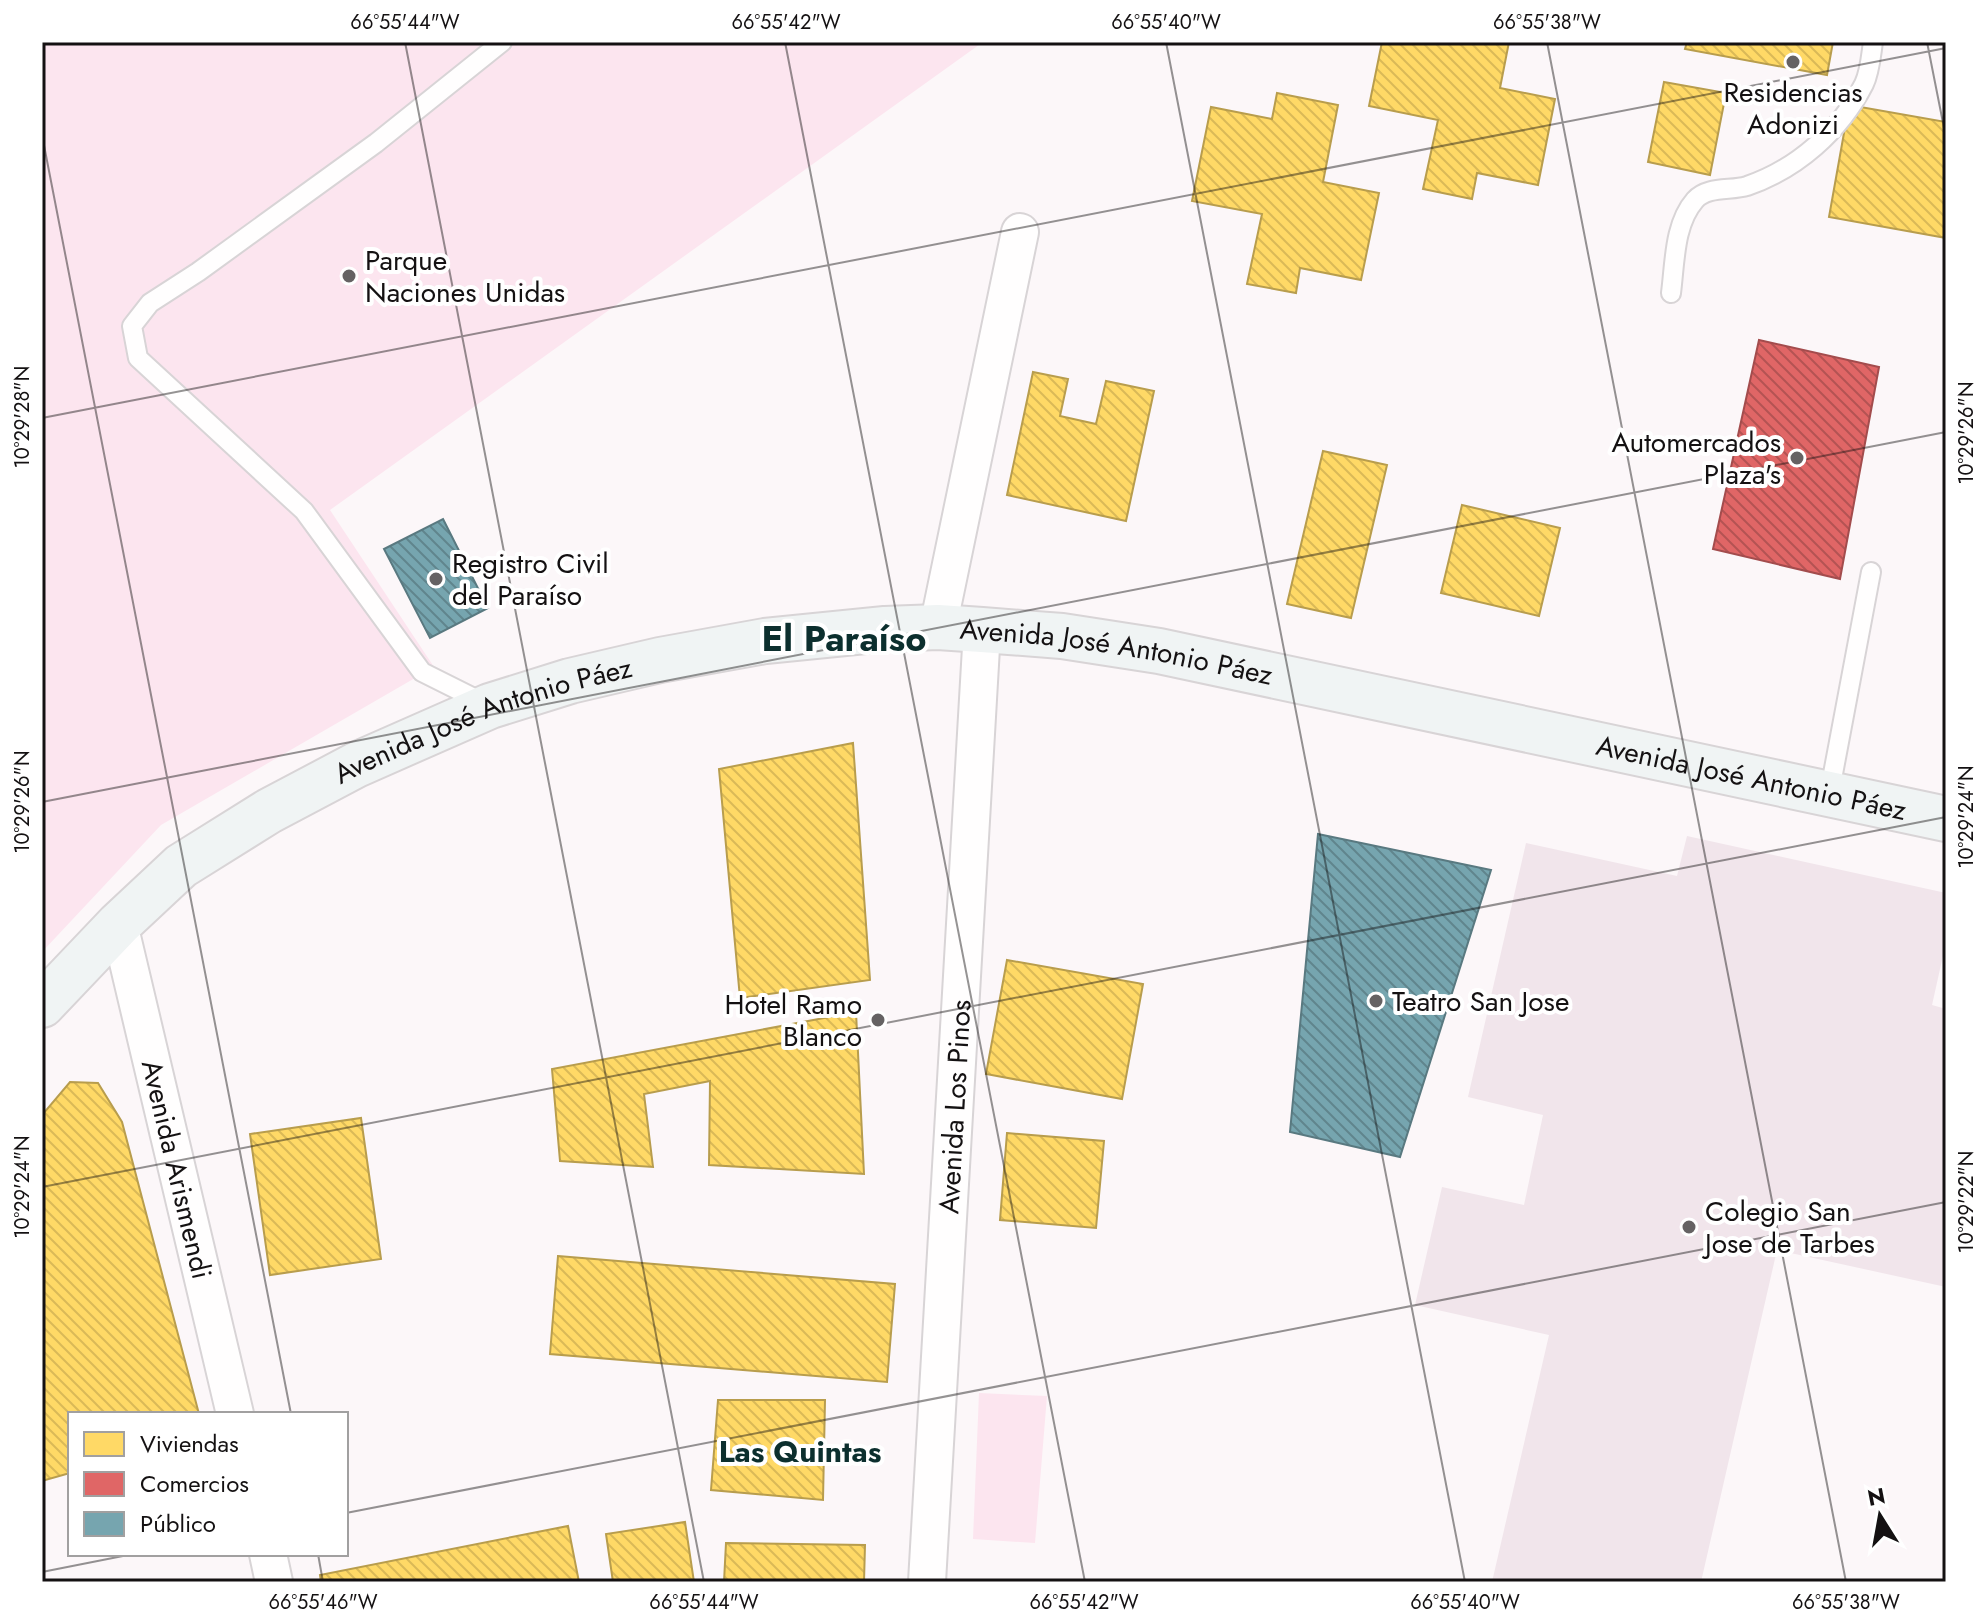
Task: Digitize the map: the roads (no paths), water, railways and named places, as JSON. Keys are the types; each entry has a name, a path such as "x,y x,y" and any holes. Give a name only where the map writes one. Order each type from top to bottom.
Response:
{"main road":[{"name":"Avenida José Antonio Páez","path":"42,1005 119,924 181,866 269,811 356,765 490,706 570,681 660,660 765,641 885,629 938,627 1062,636 1159,651 1946,819"},
{"path":"1881,807 1946,796"}],"street":[{"path":"938,627 1020,232"},
{"name":"Avenida Los Pinos","path":"927,1582 982,630"},
{"name":"Avenida Arismendi","path":"119,924 235,1412"},
{"path":"268,1556 274,1582"}],"lane":[{"path":"490,706 422,672 304,511 138,358 132,326 150,303 198,272 376,143 502,42"},
{"path":"1671,293 1680,226 1696,197 1711,191 1744,187 1784,171 1807,154 1841,120 1865,81 1873,42"},
{"path":"1829,795 1871,572"}],"place":[{"name":"Residencias Adonizi","path":"1793,62"},
{"name":"Parque Naciones Unidas","path":"349,276"},
{"name":"Automercados Plaza's","path":"1797,458"},
{"name":"Registro Civil del Paraíso","path":"436,579"},
{"name":"Teatro San Jose","path":"1376,1001"},
{"name":"Hotel Ramo Blanco","path":"878,1020"},
{"name":"Colegio San Jose de Tarbes","path":"1689,1227"}],"district":[{"name":"El Paraíso","path":"844,638"},
{"name":"Las Quintas","path":"800,1452"}]}
